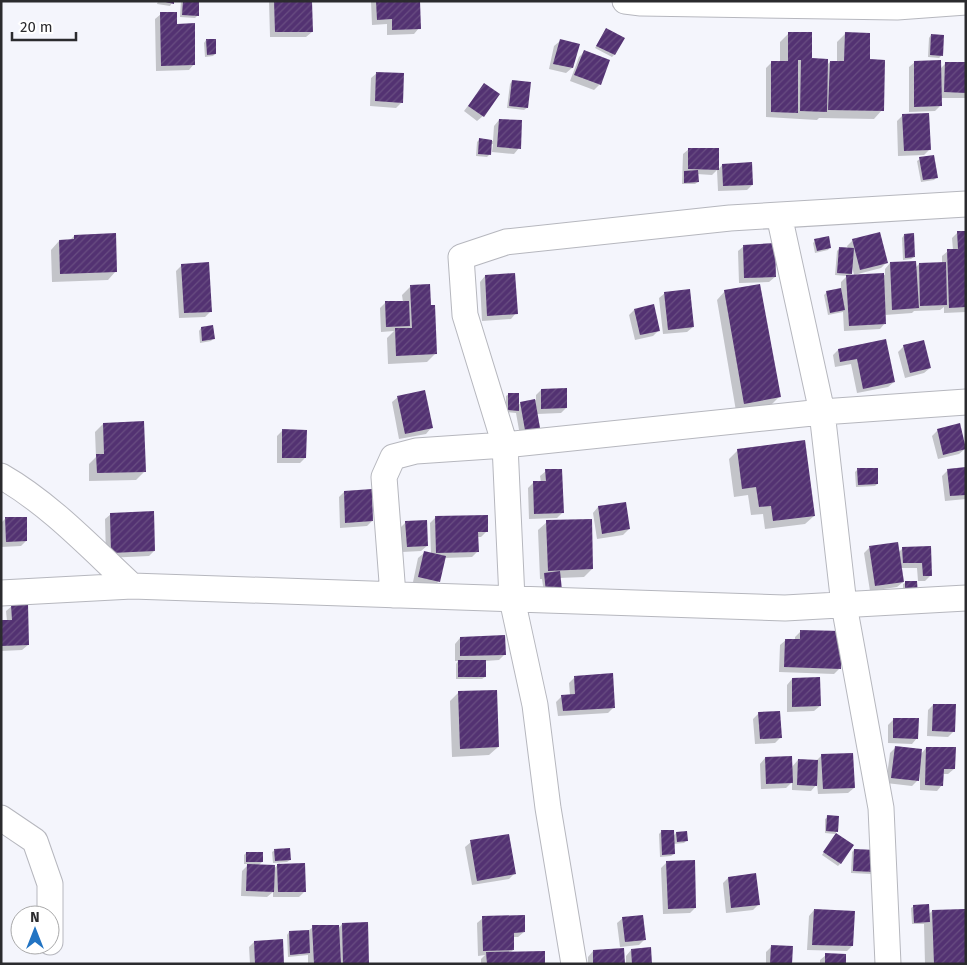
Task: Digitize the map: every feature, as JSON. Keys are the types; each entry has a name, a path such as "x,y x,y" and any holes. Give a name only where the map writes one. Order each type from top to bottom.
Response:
{"street":[{"path":"625,1 641,4 897,7 966,2"},
{"path":"574,964 548,808 535,705 512,599 504,445 465,315 461,257 506,242 730,218 966,204"},
{"path":"779,215 822,412 844,605 881,808 888,964"},
{"path":"393,595 384,477 393,457 416,451 504,445 822,412 966,402"},
{"path":"1,476 16,484 70,528 132,586"},
{"path":"1,593 132,586 785,608 966,598"},
{"path":"1,818 35,841 50,884 50,905"}],"building":[{"path":"161,1 174,1 174,4"},
{"path":"183,1 199,1 199,16 182,15"},
{"path":"274,1 312,1 313,32 275,32"},
{"path":"376,1 420,1 421,29 392,30 392,19 377,20"},
{"path":"160,12 177,12 177,24 195,23 195,65 161,66"},
{"path":"606,28 625,38 615,55 596,46"},
{"path":"788,32 812,32 812,58 828,59 827,112 800,111 801,60 798,60 798,113 771,112 771,61 788,61"},
{"path":"845,32 870,33 870,59 885,60 884,111 828,110 830,61 844,61"},
{"path":"931,34 944,35 943,56 930,55"},
{"path":"206,39 216,39 216,54 207,55"},
{"path":"560,39 580,44 573,68 553,64"},
{"path":"584,50 610,60 601,85 574,75"},
{"path":"941,60 942,106 914,107 914,61"},
{"path":"945,62 966,62 966,93 944,92"},
{"path":"376,72 404,73 403,103 375,101"},
{"path":"512,80 531,82 528,108 509,106"},
{"path":"484,83 500,94 484,117 468,106"},
{"path":"929,113 931,150 904,151 902,114"},
{"path":"499,119 522,120 521,149 497,147"},
{"path":"479,138 492,140 491,155 478,154"},
{"path":"688,148 719,148 719,170 688,169"},
{"path":"934,155 938,178 923,180 919,157"},
{"path":"752,162 753,185 723,186 722,164"},
{"path":"698,170 699,182 684,183 684,171"},
{"path":"957,231 966,231 966,307 949,308 947,249 958,249"},
{"path":"880,232 888,263 860,270 852,239"},
{"path":"116,233 117,272 60,274 59,240 74,239 74,235"},
{"path":"914,233 915,257 905,258 904,234"},
{"path":"829,236 831,248 817,251 814,239"},
{"path":"775,243 776,277 744,278 743,245"},
{"path":"839,247 854,248 852,274 837,273"},
{"path":"916,261 919,308 892,310 890,262"},
{"path":"209,262 212,312 184,313 181,264"},
{"path":"946,262 947,305 920,306 919,263"},
{"path":"515,273 518,314 487,316 485,275"},
{"path":"884,273 886,324 849,326 846,275"},
{"path":"430,284 431,305 435,305 437,354 396,356 395,328 412,328 410,285"},
{"path":"760,284 781,397 744,404 724,290"},
{"path":"841,288 845,310 830,313 826,291"},
{"path":"690,289 694,327 668,330 664,292"},
{"path":"385,301 409,301 410,326 386,327"},
{"path":"654,304 660,331 640,335 634,309"},
{"path":"213,325 215,339 202,341 201,327"},
{"path":"886,339 895,382 863,389 857,359 840,362 838,349"},
{"path":"924,340 931,368 910,373 903,345"},
{"path":"567,388 567,408 541,409 541,389"},
{"path":"425,390 433,428 405,434 397,396"},
{"path":"508,393 519,393 519,411 508,410"},
{"path":"535,399 543,445 528,447 520,402"},
{"path":"144,421 146,472 97,473 96,454 104,454 103,423"},
{"path":"960,423 966,449 943,455 937,429"},
{"path":"282,429 307,430 306,458 282,458"},
{"path":"805,440 815,516 773,521 771,506 759,507 756,487 742,489 737,449"},
{"path":"966,467 966,495 950,496 947,469"},
{"path":"857,468 878,468 878,484 858,485"},
{"path":"545,469 562,469 564,513 534,514 533,481 546,481"},
{"path":"372,489 373,521 345,523 344,491"},
{"path":"626,502 630,529 602,534 598,506"},
{"path":"154,511 155,551 111,553 110,513"},
{"path":"488,515 488,532 478,532 479,552 436,553 435,516"},
{"path":"5,517 27,517 27,541 6,542"},
{"path":"592,519 593,569 548,571 546,520"},
{"path":"427,520 428,546 407,547 405,521"},
{"path":"898,542 904,582 875,586 869,546"},
{"path":"931,546 932,576 923,576 922,563 903,563 902,547"},
{"path":"424,551 446,556 440,582 418,577"},
{"path":"560,571 562,590 546,592 544,573"},
{"path":"905,581 917,581 918,596 905,597"},
{"path":"28,604 29,645 1,646 1,620 12,620 11,605"},
{"path":"800,630 842,631 841,669 784,667 785,639 800,639"},
{"path":"505,635 506,655 460,656 460,637"},
{"path":"458,660 486,660 486,677 458,677"},
{"path":"613,673 615,708 563,711 561,695 575,694 574,676"},
{"path":"820,677 821,706 792,707 792,678"},
{"path":"497,690 499,747 460,749 458,691"},
{"path":"933,704 956,704 955,732 932,731"},
{"path":"780,711 782,738 760,739 758,712"},
{"path":"893,718 919,718 918,739 893,738"},
{"path":"895,746 922,749 919,781 891,778"},
{"path":"926,747 956,747 955,769 944,769 943,786 925,785"},
{"path":"853,753 855,788 823,789 821,754"},
{"path":"792,756 793,783 766,784 765,757"},
{"path":"798,759 818,760 817,786 797,785"},
{"path":"827,815 839,816 838,832 826,831"},
{"path":"661,830 674,830 675,854 662,855"},
{"path":"687,831 688,841 677,842 676,832"},
{"path":"836,833 854,845 841,864 823,852"},
{"path":"509,834 516,874 477,881 470,840"},
{"path":"290,848 291,860 275,861 274,849"},
{"path":"854,849 876,850 875,872 853,871"},
{"path":"246,852 263,852 263,862 246,862"},
{"path":"695,860 696,908 668,909 666,861"},
{"path":"305,863 306,892 278,892 277,864"},
{"path":"247,864 275,865 274,892 246,891"},
{"path":"756,873 760,905 731,908 728,877"},
{"path":"929,904 930,922 914,923 913,905"},
{"path":"814,909 855,911 853,946 812,945"},
{"path":"965,909 966,964 934,964 932,910"},
{"path":"525,915 525,932 514,933 514,950 483,951 482,916"},
{"path":"643,915 646,940 625,942 622,917"},
{"path":"368,922 369,964 343,964 342,923"},
{"path":"312,925 339,925 341,964 314,964"},
{"path":"309,930 310,953 290,955 289,931"},
{"path":"283,939 284,964 255,964 254,941"},
{"path":"771,945 793,946 792,964 770,964"},
{"path":"651,947 652,964 632,964 631,949"},
{"path":"624,948 625,964 593,964 593,950"},
{"path":"545,951 545,964 487,964 486,952"},
{"path":"825,953 846,954 846,964 825,964"}]}
